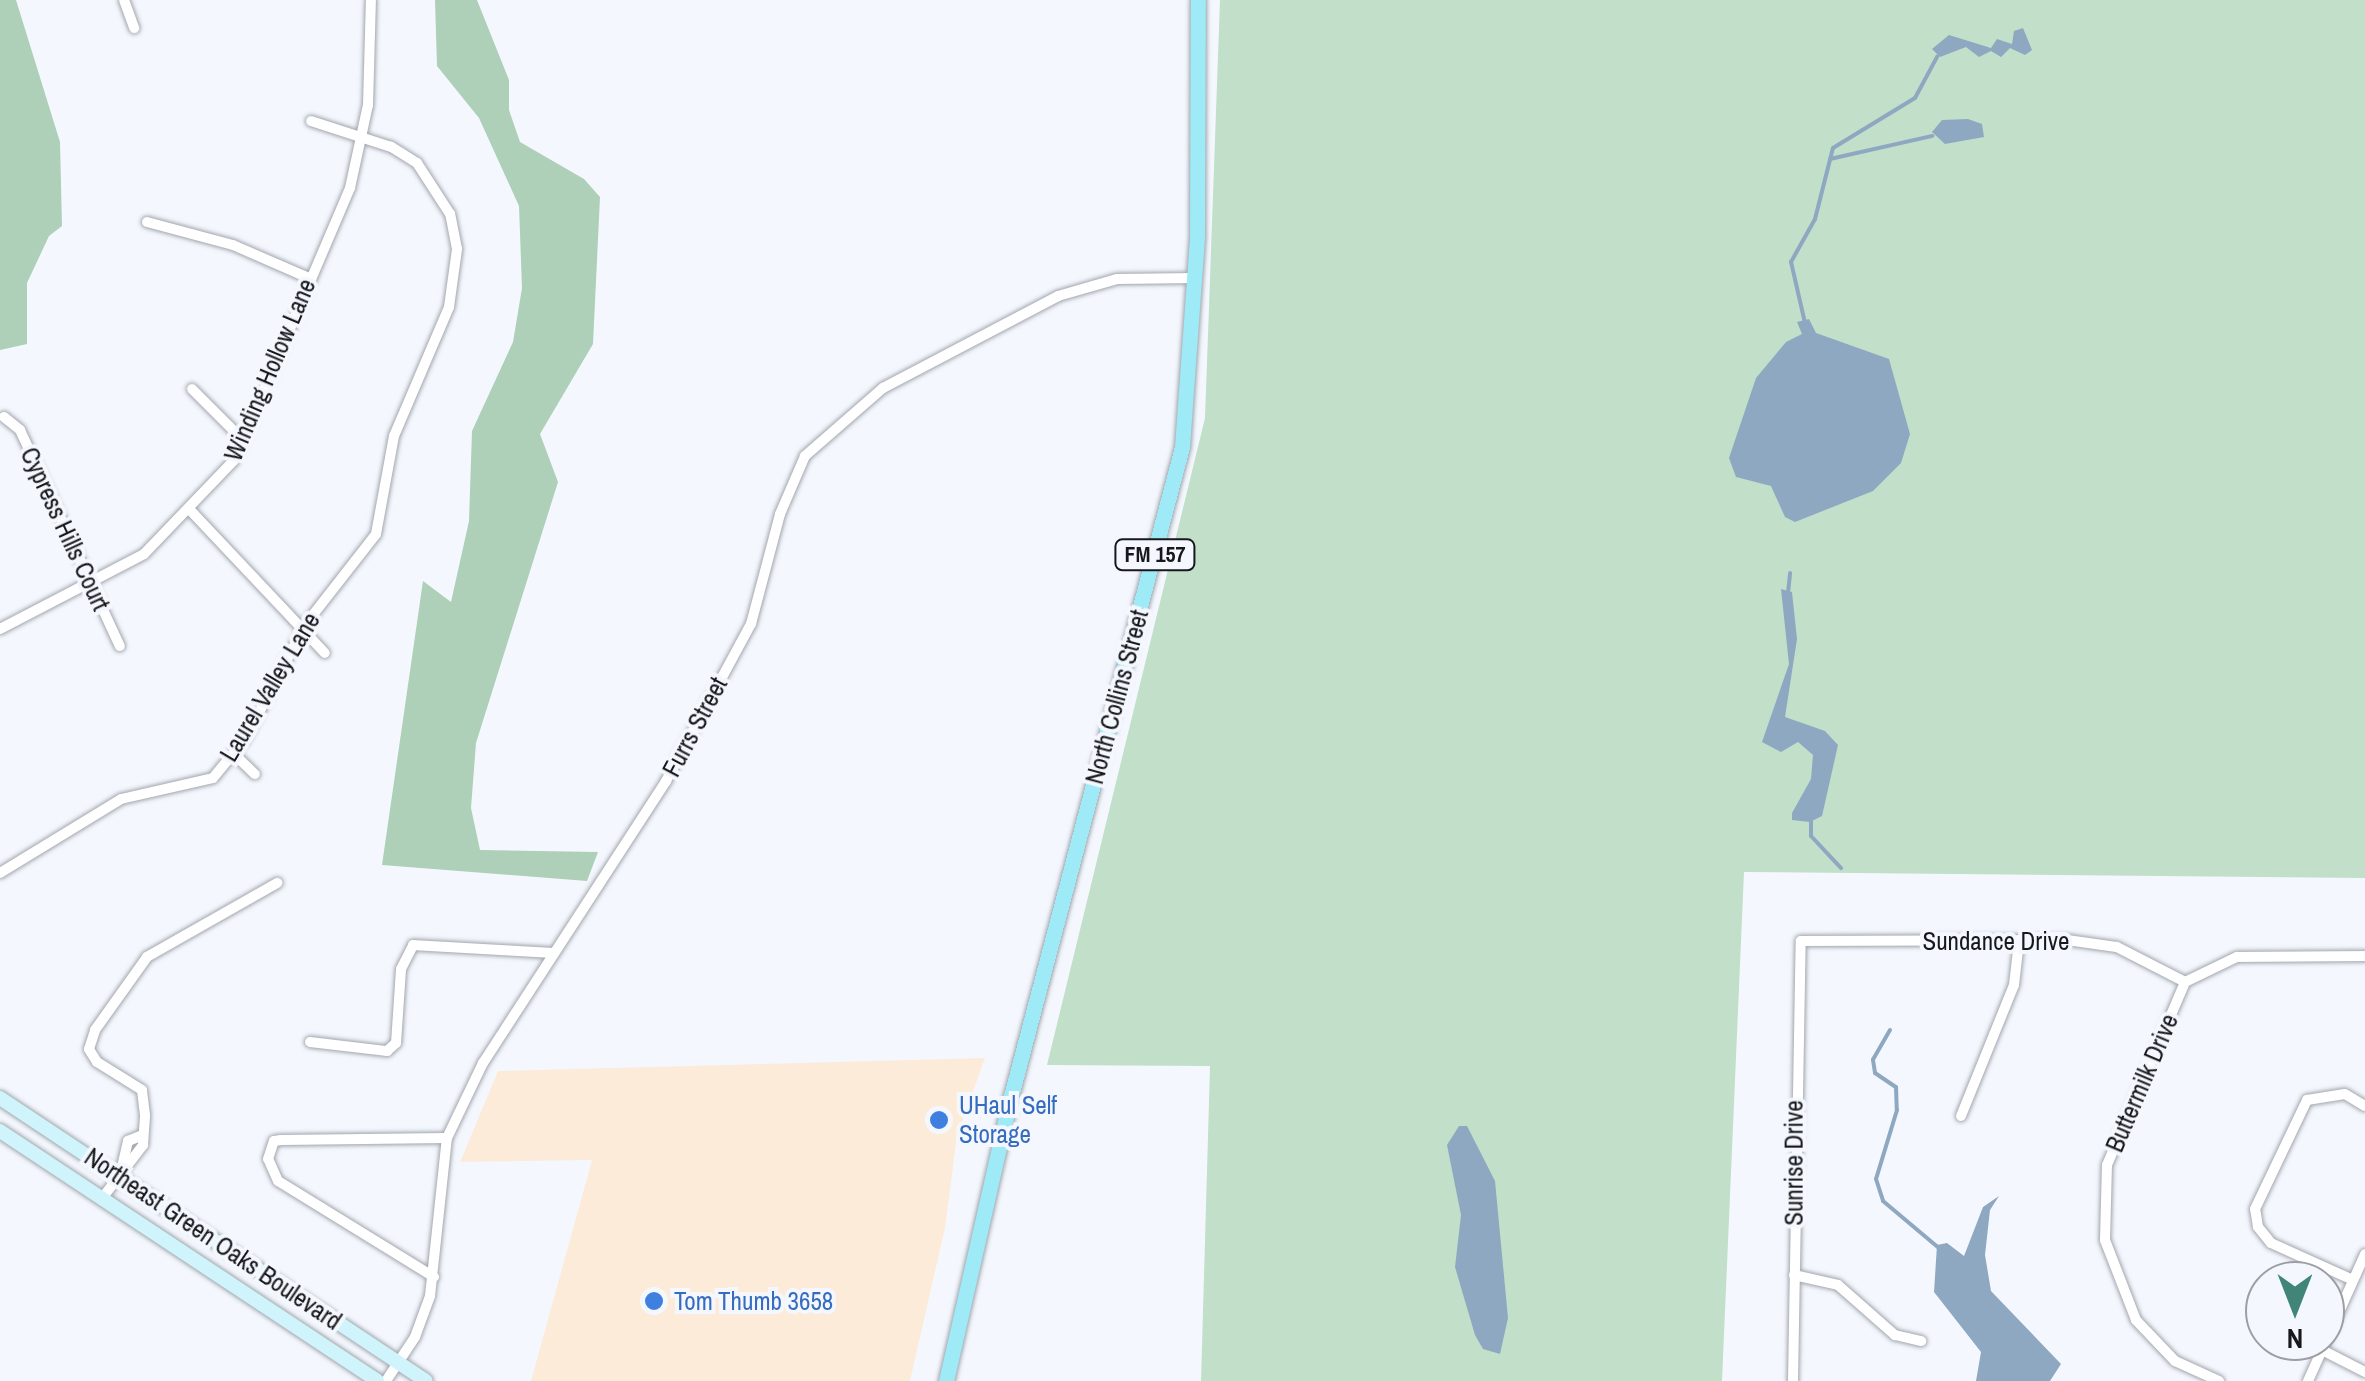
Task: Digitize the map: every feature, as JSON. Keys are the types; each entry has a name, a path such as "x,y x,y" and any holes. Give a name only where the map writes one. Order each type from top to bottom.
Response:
{"main road":[{"name":"North Collins Street","path":"946,1381 1010,1096 1182,446 1195,278 1198,0"},
{"name":"Northeast Green Oaks Boulevard","path":"0,1098 119,1171 426,1381"},
{"name":"Northeast Green Oaks Boulevard","path":"0,1131 377,1381"}],"street":[{"path":"124,0 134,28"},
{"name":"Winding Hollow Lane","path":"0,630 144,554 220,482 243,440 350,188 362,138 371,0"},
{"name":"Laurel Valley Lane","path":"0,873 122,799 200,784 234,754 305,625 376,534 394,436 458,270 450,214 428,175 403,153 312,121"},
{"path":"147,222 233,245 309,278"},
{"name":"Furrs Street","path":"386,1381 415,1337 434,1277 447,1138 483,1063 666,781 751,624 796,469 824,434 883,388 1058,296 1117,280 1195,278"},
{"path":"192,389 243,440"},
{"name":"Cypress Hills Court","path":"4,417 20,430 120,646"},
{"path":"191,512 305,625 325,653"},
{"path":"234,754 255,774"},
{"path":"103,1198 119,1171 133,1164 143,1135 142,1090 97,1062 88,1049 95,1030 147,957 277,882"},
{"name":"Sundance Drive","path":"1800,944 1807,938 2020,941 2117,947 2177,983 2185,982"},
{"path":"1961,1116 2014,985 2020,941"},
{"name":"Sunrise Drive","path":"1793,1381 1800,944"},
{"path":"310,1042 387,1051 396,1044 401,970 413,945 552,953"},
{"name":"Buttermilk Drive","path":"2219,1381 2176,1360 2136,1320 2101,1218 2107,1165 2185,982 2237,957 2365,956"},
{"path":"2353,1280 2271,1243 2258,1228 2255,1209 2307,1100 2345,1094 2365,1106"},
{"path":"434,1277 274,1177 268,1158 274,1142 281,1140 447,1138"},
{"path":"2345,1298 2365,1254"},
{"path":"1794,1274 1838,1285 1896,1335 1920,1340"}],"shaded area":[{"path":"985,1058 957,1136 945,1228 910,1381 531,1381 592,1160 460,1162 498,1071"}],"green space":[{"path":"0,0 16,0 60,142 62,226 49,236 27,283 27,344 0,350"},
{"path":"435,0 477,0 509,80 509,110 520,142 584,179 600,197 593,344 540,434 558,482 476,743 471,808 480,850 598,852 587,881 382,865 423,581 451,602 469,521 472,431 513,342 522,288 519,206 479,118 437,66"},
{"path":"1220,0 2365,0 2365,878 1744,872 1722,1381 1201,1381 1210,1066 1047,1065 1205,418"}],"water":[{"path":"2023,28 2032,50 2025,55 2010,48 2001,57 1991,51 1979,57 1966,47 1940,57 1932,49 1949,35 1991,48 1997,39 2012,44 2014,31"},
{"path":"1968,119 1982,124 1984,137 1945,144 1932,132 1942,120"},
{"path":"1809,319 1816,333 1889,359 1910,434 1901,463 1873,491 1795,522 1785,517 1771,486 1736,477 1729,458 1756,378 1786,342 1802,334 1797,322"},
{"path":"1781,589 1792,592 1797,639 1785,717 1825,731 1838,745 1822,816 1810,822 1792,820 1792,813 1811,779 1813,755 1798,742 1781,752 1762,742 1789,664"},
{"path":"1459,1126 1467,1126 1495,1181 1508,1318 1500,1354 1483,1349 1475,1335 1455,1267 1461,1215 1447,1145"},
{"path":"1999,1196 1990,1210 1985,1255 1991,1291 2061,1364 2050,1381 1976,1381 1981,1352 1934,1292 1937,1245 1947,1243 1964,1256 1983,1207"}],"waterway":[{"path":"1805,323 1791,262 1815,219 1833,148 1915,98 1937,57"},
{"path":"1830,159 1932,136"},
{"path":"1788,593 1790,573"},
{"path":"1811,818 1811,836 1841,868"},
{"path":"1890,1030 1873,1060 1875,1073 1896,1087 1897,1110 1876,1179 1883,1201 1940,1249"}],"place":[{"name":"UHaul Self Storage","path":"939,1120"},
{"name":"Tom Thumb 3658","path":"654,1301"}]}
